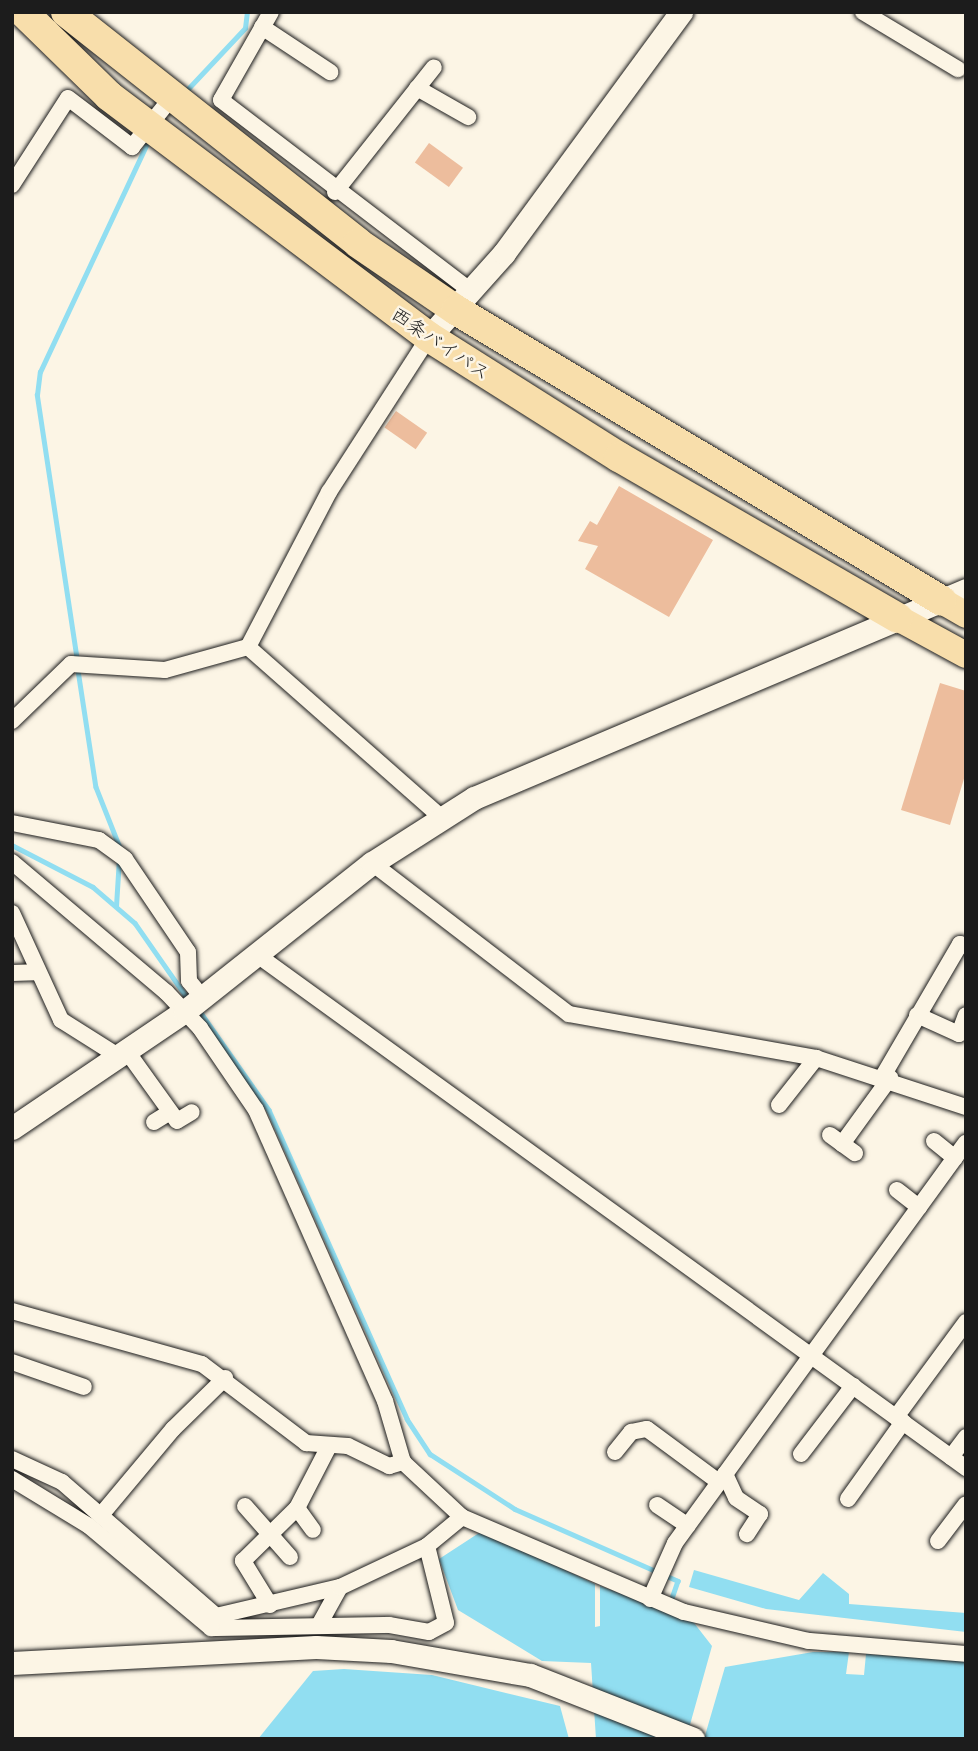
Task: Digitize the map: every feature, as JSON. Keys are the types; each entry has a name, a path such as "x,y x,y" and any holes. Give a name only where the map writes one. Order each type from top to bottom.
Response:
{"highway":[{"name":"西条バイパス","path":"23,12 82,73 147,126 429,337 619,457 898,618"},
{"name":"西条バイパス","path":"66,12 358,243 464,301 958,602"},
{"path":"84,12 142,71"}],"main road":[{"path":"12,22 82,73"},
{"path":"898,618 966,655"}],"street":[{"path":"271,12 221,100 464,301"},
{"path":"12,721 71,664 165,670 248,647 329,492 429,337 464,301 681,12"},
{"path":"863,12 958,69"},
{"path":"262,27 330,72"},
{"path":"335,192 434,67"},
{"path":"417,89 468,117"},
{"path":"12,185 68,98 132,147 172,97"},
{"path":"12,1128 193,1004 372,863 441,817 898,618 958,602"},
{"path":"248,647 441,817"},
{"path":"12,823 99,840 125,859 188,952 193,1004 256,1111 301,1203 385,1401 403,1462 462,1517 650,1599 809,1641 966,1654"},
{"path":"12,862 193,1004"},
{"path":"372,863 569,1014 816,1058 886,1077 966,1107"},
{"path":"12,914 35,972 71,1031 122,1053 177,1121 192,1112"},
{"path":"842,1144 886,1077 917,1015 960,944 966,946"},
{"path":"256,954 966,1468"},
{"path":"12,973 35,972"},
{"path":"917,1015 959,1034 966,1015"},
{"path":"779,1105 816,1058"},
{"path":"154,1122 170,1112"},
{"path":"934,1141 955,1158"},
{"path":"650,1599 664,1562 688,1525 966,1143"},
{"path":"897,1190 919,1207"},
{"path":"12,1311 202,1364 225,1378 296,1437 328,1448 348,1446 388,1466 403,1462"},
{"path":"848,1499 966,1322"},
{"path":"12,1362 85,1387"},
{"path":"102,1515 173,1429 225,1378"},
{"path":"801,1454 853,1386"},
{"path":"615,1452 631,1432 647,1429 722,1478 736,1498 760,1514 747,1534"},
{"path":"951,1457 966,1437"},
{"path":"270,1605 243,1561 296,1508 328,1448"},
{"path":"12,1459 62,1482 216,1616 340,1587 427,1546 462,1517"},
{"path":"12,1479 89,1526 211,1629 319,1625 429,1632 441,1628 446,1612 431,1581 427,1546"},
{"path":"938,1541 966,1504"},
{"path":"657,1505 688,1525"},
{"path":"245,1506 274,1532 290,1557"},
{"path":"296,1508 313,1530"},
{"path":"319,1625 340,1587"},
{"path":"12,1663 316,1647 391,1651 530,1675 693,1739"}],"water":[{"path":"482,1531 595,1584 595,1627 600,1626 600,1586 691,1619 712,1646 686,1739 596,1739 591,1663 542,1661 458,1610 439,1559"},
{"path":"694,1570 799,1600 823,1573 849,1594 849,1604 966,1613 966,1632 766,1609 689,1587"},
{"path":"813,1652 849,1652 846,1674 864,1675 866,1654 966,1661 966,1739 704,1739 725,1667"},
{"path":"344,1669 432,1675 560,1706 569,1739 258,1739 313,1671"}],"building":[{"path":"429,143 463,168 449,187 415,162"},
{"path":"396,411 427,433 416,449 385,427"},
{"path":"619,486 713,540 669,617 585,569 598,546 578,541 590,521 597,525"},
{"path":"940,683 966,691 966,772 950,825 901,810"}],"waterway":[{"path":"184,93 245,28 247,12"},
{"path":"77,661 37,395 40,372 149,139"},
{"path":"78,670 96,787 121,850"},
{"path":"12,845 93,887 135,923 188,999"},
{"path":"116,906 119,858"},
{"path":"199,1010 269,1110 407,1419 430,1454 515,1509 678,1581 670,1604"}]}
